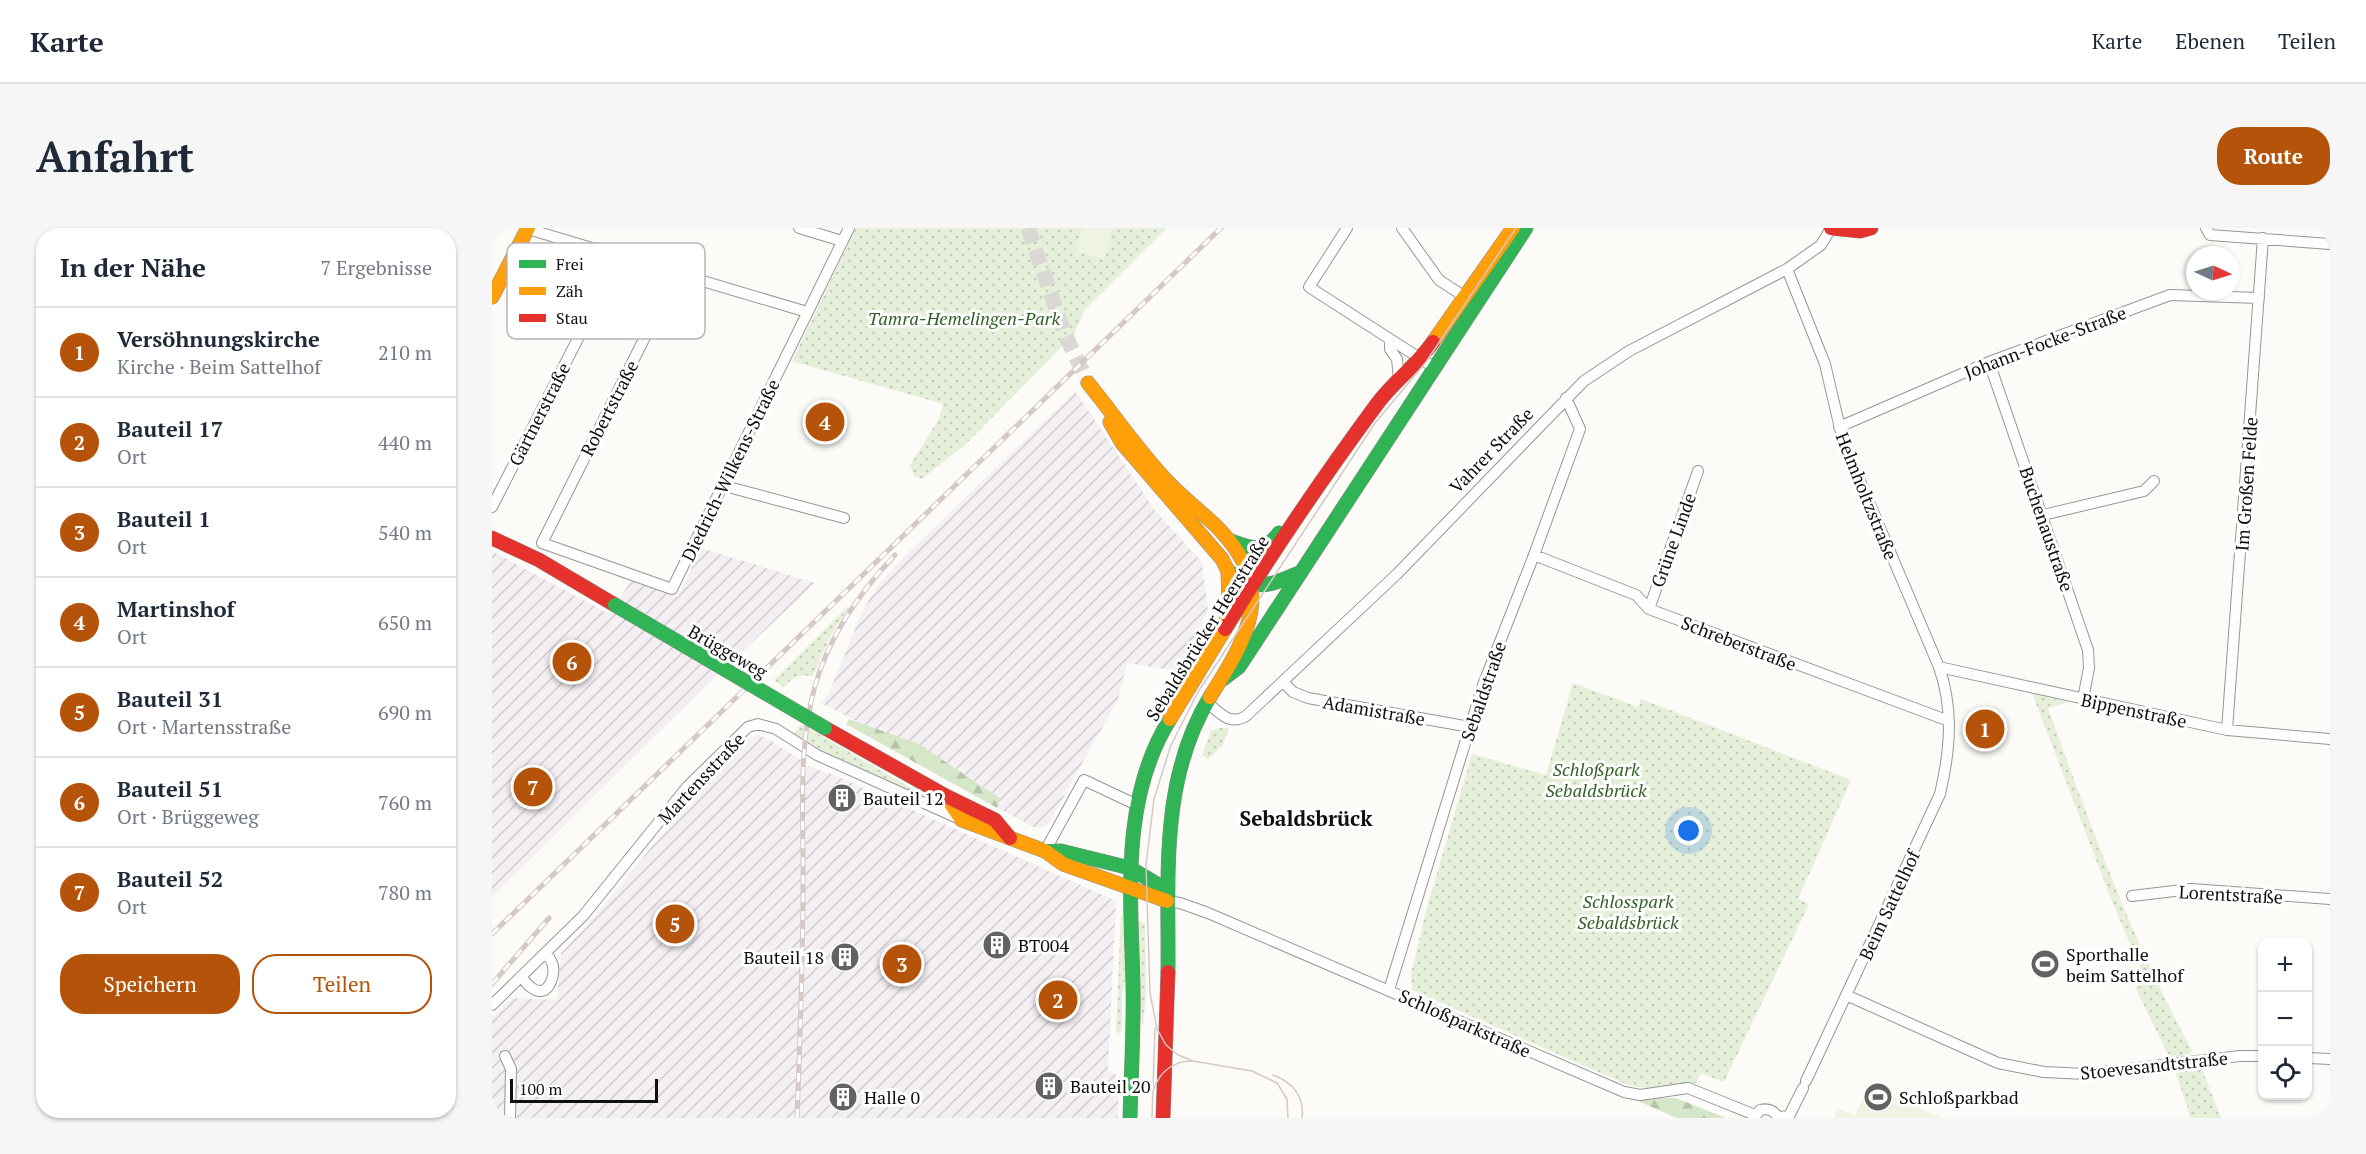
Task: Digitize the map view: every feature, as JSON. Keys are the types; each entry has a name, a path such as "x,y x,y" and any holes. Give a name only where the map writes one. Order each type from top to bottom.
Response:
{"main road":[{"path":"520,243 528,228"},
{"name":"Sebaldsbrücker Heerstraße","path":"1130,1118 1133,989 1129,888 1137,805 1147,766 1167,723 1251,586 1379,401 1421,359 1513,228"},
{"path":"1221,681 1239,667 1526,228"},
{"name":"Vahrer Straße","path":"1831,228 1860,231 1871,228"},
{"path":"494,288 507,265"},
{"path":"1163,1118 1171,898 1171,811 1191,736 1207,702 1242,645 1247,631 1251,586 1244,564 1231,541 1168,482 1088,383 1122,443 1222,559 1228,571 1229,599 1225,629"},
{"path":"1231,541 1264,549 1269,546 1302,500 1316,492"},
{"name":"Brüggeweg","path":"492,538 539,560 825,728 946,796 995,820 1010,838"},
{"path":"1228,571 1251,586 1268,586 1299,573"},
{"name":"Brüggeweg","path":"946,796 962,820 1045,851 1064,864 1129,888 1171,898"},
{"name":"Brüggeweg","path":"1045,851 1061,851 1130,868 1171,898"}],"street":[{"path":"528,228 577,243"},
{"path":"799,228 842,241"},
{"name":"Diedrich-Wilkens-Straße","path":"542,543 672,589 849,228"},
{"path":"1347,228 1309,287 1435,368"},
{"path":"1402,228 1439,280 1466,297"},
{"name":"Vahrer Straße","path":"1207,702 1226,719 1240,720 1246,716 1397,574 1566,398 1598,371 1629,351 1787,269 1821,245 1831,228"},
{"path":"2208,232 2330,244"},
{"name":"Im Großen Felde","path":"2227,730 2263,238"},
{"name":"Helmholtzstraße","path":"1787,269 1825,364 1847,452 1940,667 1947,691 1949,722"},
{"path":"705,281 807,312"},
{"name":"Johann-Focke-Straße","path":"1839,427 1989,362 2170,295 2259,298"},
{"name":"Gärtnerstraße","path":"492,507 578,339"},
{"name":"Robertstraße","path":"542,543 644,339"},
{"path":"1390,340 1390,349 1397,359 1399,379"},
{"name":"Buchenaustraße","path":"1989,362 2088,650 2089,668 2083,699"},
{"name":"Sebaldstraße","path":"1389,990 1483,685 1580,429 1566,398"},
{"name":"Grüne Linde","path":"1649,609 1698,471"},
{"path":"2043,514 2144,491 2154,481"},
{"path":"722,485 844,518"},
{"name":"Schreberstraße","path":"1534,555 1636,595 1649,609 1949,722"},
{"name":"Bippenstraße","path":"1940,667 2227,730 2330,739"},
{"name":"Adamistraße","path":"1283,681 1293,692 1308,698 1470,727"},
{"name":"Beim Sattelhof","path":"1778,1118 1790,1116 1940,794 1947,764 1949,722"},
{"name":"Martensstraße","path":"492,1005 601,896 687,787 748,727 758,724 776,729 817,755 962,820"},
{"path":"1045,851 1084,780 1137,805"},
{"name":"Lorentstraße","path":"2132,896 2191,889 2330,899"},
{"name":"Schloßparkstraße","path":"1171,898 1624,1092 1640,1095 1688,1088 1755,1116 1760,1110 1767,1109 1774,1112 1778,1118"},
{"path":"522,977 532,988 538,991 545,989 551,983 554,968 546,953"},
{"name":"Stoevesandtstraße","path":"1846,995 1998,1063 2044,1072 2086,1074 2240,1056 2258,1056"},
{"path":"505,1056 511,1069 510,1118"},
{"path":"2312,1058 2330,1059"}],"shaded area":[{"path":"1075,391 1156,512 1202,562 1208,611 1178,671 1127,663 1118,699 1048,825 1041,828 1034,827 997,808 1000,798 919,744 866,726 821,703 828,695 863,610 877,587 900,561"},
{"path":"701,548 815,583 710,682 492,897 492,551 609,614 631,581 678,597"},
{"path":"758,735 801,760 801,768 807,771 808,766 834,775 1116,901 1108,1070 1119,1077 1118,1118 492,1118 492,1017 513,998 557,1000 561,953 745,740"}],"green space":[{"name":"Tamra-Hemelingen-Park","path":"856,228 1167,228 1084,311 1074,334 967,443 922,479 914,476 910,465 939,419 943,404 792,361"},
{"path":"1082,228 1113,228 1105,259 1076,251"},
{"path":"847,607 849,608 833,632 813,676 797,677 784,687 774,680"},
{"name":"Schlosspark Sebaldsbrück","path":"1573,683 1638,707 1641,699 1851,780 1798,899 1809,904 1724,1082 1701,1073 1696,1083 1654,1088 1628,1085 1412,990 1411,973 1427,907 1472,754 1546,775"},
{"path":"2032,693 2068,702 2048,708 2096,839 2131,925 2192,1050 2188,1058 2171,1061 2135,987 2147,983 2113,904"},
{"path":"849,719 919,744 1001,799 997,808 846,724"},
{"path":"801,724 935,802 863,771 811,744 794,734"},
{"path":"1229,728 1223,745 1208,759 1202,755 1211,731"},
{"path":"1121,915 1123,915 1126,975 1122,995 1122,1030 1118,1034 1116,1031"},
{"path":"1134,918 1145,924 1146,997 1143,1025 1138,1012"},
{"path":"2202,1069 2221,1118 2191,1118 2175,1071"},
{"name":"Schloßparkbad","path":"1868,1086 1941,1118 1834,1118 1838,1108 1855,1116"},
{"path":"1631,1098 1676,1098 1726,1118 1677,1118"}],"tunnel":[{"path":"1028,228 1064,332 1088,383"}],"tram line":[{"path":"1288,1118 1287,1099 1277,1083 1252,1071 1193,1061 1178,1055 1166,1045 1157,1029 1150,993 1146,865 1154,799 1171,745 1198,692 1375,423 1426,362 1516,228"},
{"path":"1152,1118 1155,1028"},
{"path":"1154,1089 1168,1068 1185,1061 1192,1061"},
{"path":"1273,1075 1296,1091 1301,1103 1302,1118"}],"railway":[{"path":"492,934 1221,228"},
{"path":"797,1118 802,943 803,785 809,710 821,668 837,632 870,584 895,555"},
{"path":"492,984 549,918"}],"traffic: fast":[{"path":"1223,679 1239,667 1526,228"},
{"path":"1231,541 1257,548 1268,544 1279,533"},
{"path":"1228,571 1247,582 1263,585 1299,573"},
{"path":"615,605 825,728"},
{"path":"1168,972 1168,866 1175,796 1182,762 1194,729 1210,697"},
{"path":"1130,1118 1133,1019 1132,849 1143,782 1154,750 1170,719"},
{"path":"1045,851 1061,851 1130,868 1167,890"}],"traffic: slow":[{"path":"520,243 528,228"},
{"path":"1433,342 1513,228"},
{"path":"492,297 507,268"},
{"path":"1088,383 1158,471 1219,529 1237,551 1248,573 1252,593 1245,634 1210,697"},
{"path":"1110,422 1122,443 1222,559 1228,571 1229,599 1225,629 1170,719"},
{"path":"946,796 962,820 1045,851 1063,864 1167,901"}],"traffic: jam":[{"path":"1831,228 1860,231 1871,228"},
{"path":"1225,629 1280,543 1357,431 1384,396 1433,342"},
{"path":"492,538 539,560 615,605"},
{"path":"825,728 946,796 995,820 1010,838"},
{"path":"1163,1118 1168,972"}],"place":[{"name":"Martinshof","path":"825,422"},
{"name":"Bauteil 51","path":"572,662"},
{"name":"Versöhnungskirche","path":"1985,729"},
{"name":"Bauteil 52","path":"533,787"},
{"name":"Bauteil 12","path":"842,798"},
{"name":"Bauteil 31","path":"675,924"},
{"name":"BT004","path":"997,945"},
{"name":"Bauteil 18","path":"845,957"},
{"name":"Bauteil 1","path":"902,964"},
{"name":"Sporthalle beim Sattelhof","path":"2045,964"},
{"name":"Bauteil 17","path":"1058,1000"},
{"name":"Bauteil 20","path":"1049,1086"},
{"name":"Halle 0","path":"843,1097"},
{"name":"Schloßparkbad","path":"1878,1097"}],"district":[{"name":"Sebaldsbrück","path":"1306,818"}],"park label":[{"name":"Schloßpark Sebaldsbrück","path":"1596,779"}]}
